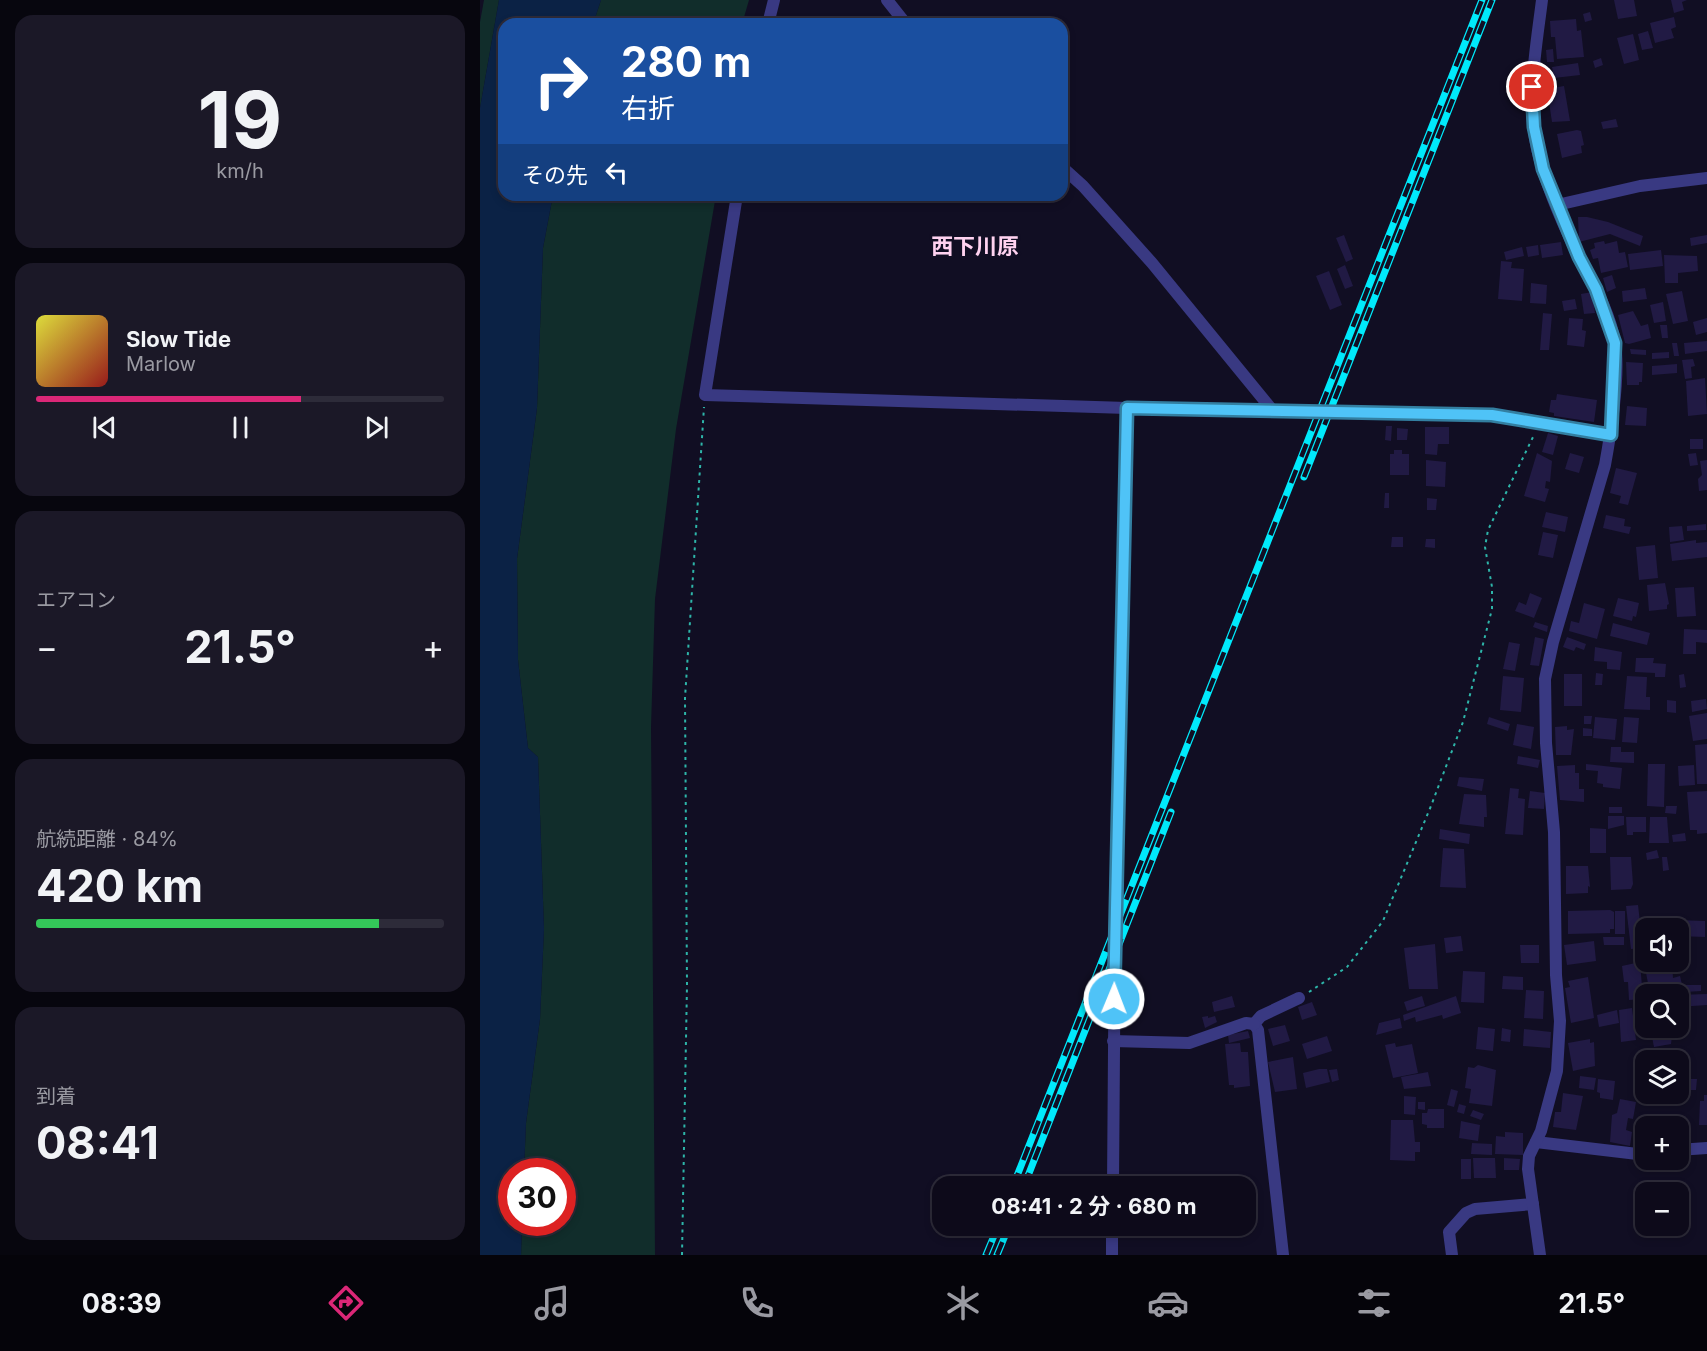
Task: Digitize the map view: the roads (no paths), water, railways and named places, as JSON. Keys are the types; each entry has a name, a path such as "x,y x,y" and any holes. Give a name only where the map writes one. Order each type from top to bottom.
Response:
{"street":[{"path":"770,18 774,0"},
{"path":"887,0 901,18"},
{"path":"1540,1255 1528,1169 1529,1156 1536,1142 1557,1071 1560,1021 1556,975 1554,832 1546,743 1545,679 1561,612 1594,507 1611,435 1615,343 1596,289 1557,206 1540,159 1534,127 1532,87 1542,0"},
{"path":"1068,172 1152,263 1273,411"},
{"path":"1557,206 1640,186 1707,178"},
{"path":"736,201 705,395 1127,408 1492,415 1611,435"},
{"path":"1113,1176 1113,1041 1127,408"},
{"path":"1254,1024 1261,1016 1299,998"},
{"path":"1113,1041 1189,1043 1246,1023 1254,1024 1258,1030 1283,1255"},
{"path":"1536,1142 1635,1154"},
{"path":"1689,1149 1707,1148"},
{"path":"1452,1255 1449,1232 1466,1213 1498,1206 1533,1204"},
{"path":"1112,1236 1112,1255"}],"water":[{"path":"499,0 601,0 595,18 498,18 498,201 552,201 543,248 537,408 517,559 518,660 528,748 538,757 544,929 540,1019 526,1123 525,1158 498,1158 498,1236 522,1236 521,1255 480,1255 480,108"}],"railway":[{"path":"1017,1176 1482,0"},
{"path":"1304,477 1492,0"},
{"path":"1028,1176 1171,812"},
{"path":"986,1255 994,1236"},
{"path":"997,1255 1005,1236"}],"district":[{"name":"西下川原","path":"975,246"}]}
